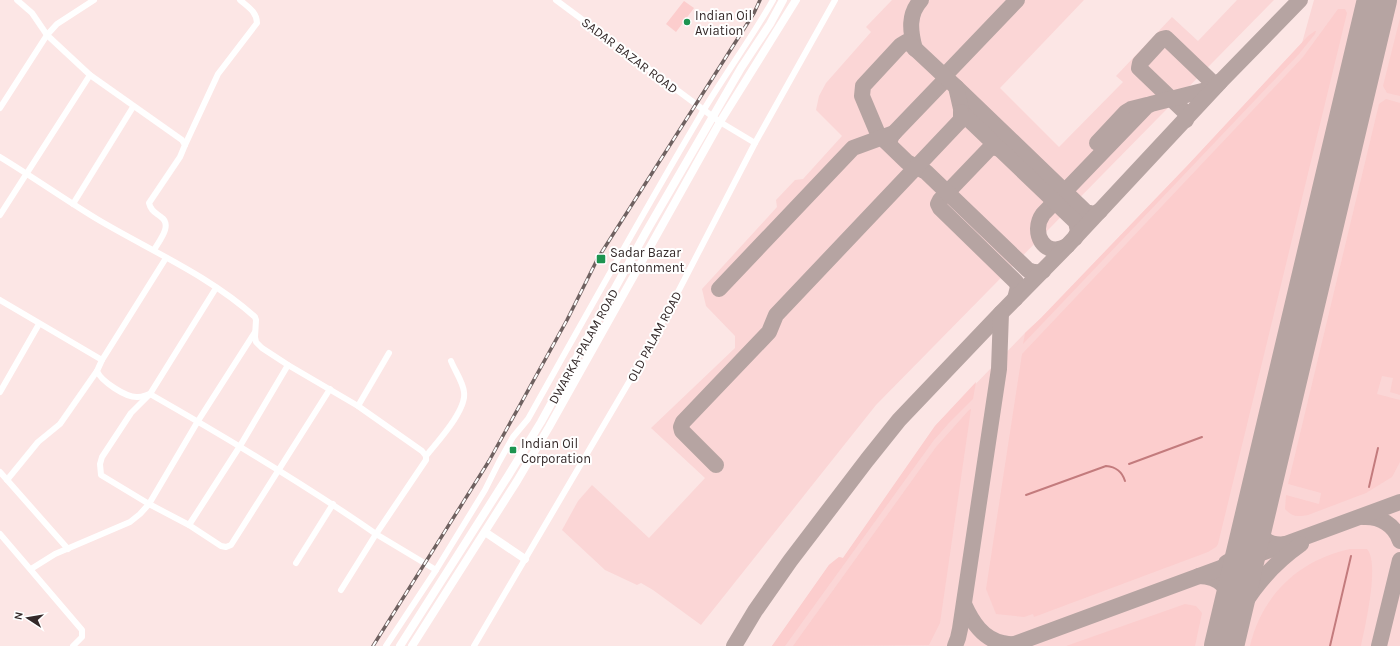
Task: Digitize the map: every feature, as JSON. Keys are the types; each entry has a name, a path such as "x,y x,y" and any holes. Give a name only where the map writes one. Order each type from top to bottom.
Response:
{"main road":[{"name":"DWARKA-PALAM ROAD","path":"412,646 517,481 549,427 717,119 741,68 770,24 783,0"},
{"path":"717,119 796,0"},
{"name":"DWARKA-PALAM ROAD","path":"400,646 541,422 646,232 717,119"},
{"path":"484,532 525,560"}],"street":[{"path":"17,0 32,13 46,35 90,75 133,107 182,140 185,145"},
{"path":"0,108 46,35 57,24 94,0"},
{"path":"154,250 166,227 166,222 163,217 150,208 149,203 180,157 218,74 257,23 257,17 254,12 240,0"},
{"name":"SADAR BAZAR ROAD","path":"556,0 704,110 755,143"},
{"path":"386,646 436,570 485,490 513,437 528,419 652,198 772,0"},
{"name":"OLD PALAM ROAD","path":"474,646 649,348 755,143 835,0"},
{"path":"0,215 90,75"},
{"path":"73,204 133,107"},
{"path":"0,157 98,220 154,250 216,288 255,317 256,342 288,365 358,406 422,451 426,456"},
{"path":"7,480 38,442 60,424 97,371 102,360 166,258"},
{"path":"216,288 150,394 131,413 102,457 100,464 102,475 221,546 226,547 231,545 330,389"},
{"path":"0,300 102,360"},
{"path":"0,392 39,324"},
{"path":"31,569 55,554 130,522 140,514 149,504 198,421 255,332"},
{"path":"358,406 389,353"},
{"path":"342,590 376,534 426,460 426,456 451,425 461,408 465,395 451,361"},
{"path":"188,525 240,446 288,365"},
{"path":"97,371 99,376 120,392 130,396 139,397 150,394 198,421 333,504 376,534 436,570"},
{"path":"0,472 68,548"},
{"path":"296,563 333,504"},
{"path":"0,534 82,630 82,637 73,646"}],"shaded area":[{"path":"892,0 1084,0 1000,88 1059,147 1123,82 1116,76 1172,17 1198,41 1237,0 1274,0 876,405 701,625 641,583 637,585 605,570 562,530 578,501 592,485 649,538 705,478 651,428 735,348 735,336 706,306 702,289 777,207 776,200 795,180 803,179 842,136 816,110 819,96 826,83 871,32 866,27"},
{"path":"1314,0 1400,0 1400,646 772,646 829,565 839,557 843,558 935,426 1188,165 1302,43"},
{"path":"684,1 694,8 676,32 666,24"},
{"path":"1338,9 1345,9 1347,13 1218,544 1208,552 1034,617 1033,614 1024,617 996,614 986,589 1022,354 1303,57"},
{"path":"1400,18 1400,96 1387,93 1383,86"},
{"path":"1315,31 1315,34 1299,54 1023,344 1025,333 1188,165 1308,36"},
{"path":"1386,99 1400,103 1400,395 1390,392 1393,378 1382,376 1377,394 1400,400 1400,462 1392,477 1366,493 1308,515 1295,516 1290,514 1285,509 1286,495 1319,504 1321,493 1288,484 1379,104"},
{"path":"976,382 973,399 934,440 785,646 772,646 829,565 839,557 843,558 935,426"},
{"path":"971,409 940,623 929,645 793,646 936,447"},
{"path":"1350,549 1367,549 1371,556 1372,581 1361,646 1250,646 1264,611 1273,596 1285,582 1299,571 1315,562 1332,554"},
{"path":"1185,604 1196,606 1202,613 1195,646 1066,646"}],"waterway":[{"path":"1129,464 1202,437"},
{"path":"1369,487 1378,448"},
{"path":"1026,495 1106,466 1113,467 1118,470 1125,481"},
{"path":"1330,646 1351,556"}],"taxiway":[{"path":"915,49 911,23 914,11 921,0"},
{"path":"889,142 892,135 942,83 948,72 1017,0"},
{"path":"734,646 755,611 790,561 899,420 1067,246 1220,82 1300,0"},
{"path":"1375,10 1379,0"},
{"path":"1186,120 1186,113 1139,68 1140,63 1162,39 1166,38 1213,83 1220,82"},
{"path":"1043,271 1036,273 1028,270 926,172 907,162 878,134 862,96 863,86 901,45 906,42 909,43 956,87 962,113 1076,222 1078,231 1075,238"},
{"path":"1067,246 1059,249 1052,249 1042,242 1038,228 1039,221 1043,214 1147,106 1210,89 1216,86"},
{"path":"956,87 1086,212 1094,214 1100,211"},
{"path":"1097,143 1126,112 1131,109 1147,105"},
{"path":"716,465 682,431 681,427 683,422 769,332 776,315 961,120 961,112"},
{"path":"719,289 853,148 894,133"},
{"path":"1000,149 993,147 988,150 940,200 938,204 940,208 1016,282 1018,287 1015,299"},
{"path":"955,646 960,629 999,369 1001,313"},
{"path":"1009,646 1400,502"},
{"path":"1255,511 1255,518 1259,531 1266,541 1279,545 1287,544"},
{"path":"1363,517 1375,518 1391,526 1398,535 1400,541"},
{"path":"1226,563 1231,560 1242,548 1251,528"},
{"path":"1224,646 1237,616 1254,589 1275,565 1301,544"},
{"path":"1379,646 1400,560"},
{"path":"1199,576 1213,578 1223,585 1229,595 1232,609"},
{"path":"964,604 971,617 984,634 996,641 1015,644"}],"runway":[{"path":"1224,646 1377,0"}],"railway":[{"path":"373,646 489,461 567,320 598,258 754,13 760,0"}],"place":[{"name":"Indian Oil Aviation","path":"687,22"},
{"name":"Sadar Bazar Cantonment","path":"601,259"},
{"name":"Indian Oil Corporation","path":"513,450"}]}
